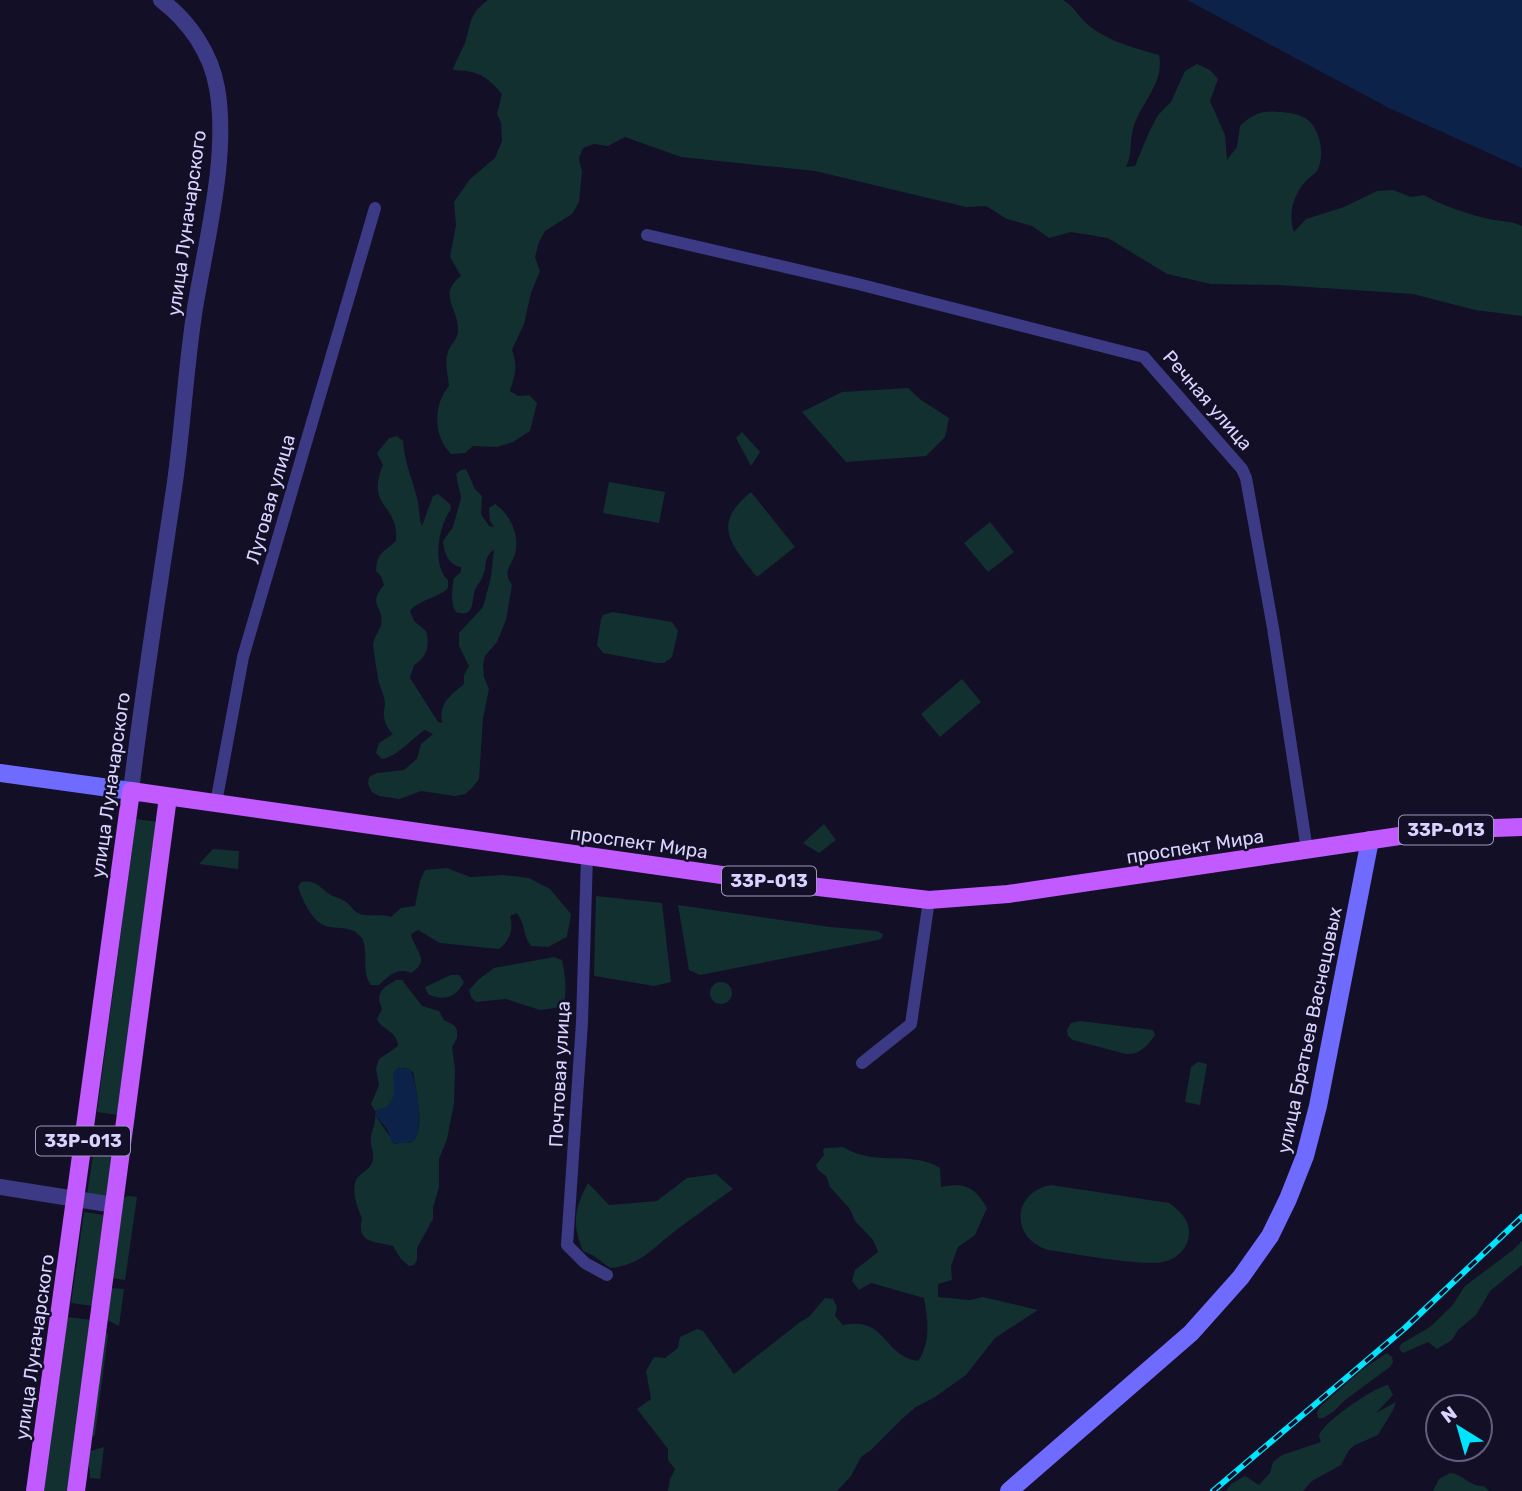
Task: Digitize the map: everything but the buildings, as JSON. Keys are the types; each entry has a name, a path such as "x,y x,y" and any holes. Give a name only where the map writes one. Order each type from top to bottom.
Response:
{"main road":[{"name":"проспект Мира","path":"0,774 830,890 929,900 1008,894 1440,830 1522,827"},
{"name":"улица Луначарского","path":"35,1491 131,792"},
{"name":"33Р-013","path":"76,1491 168,797"},
{"name":"улица Братьев Васнецовых","path":"1009,1491 1191,1334 1241,1277 1270,1236 1305,1156 1318,1106 1370,839"}],"street":[{"name":"улица Луначарского","path":"131,792 180,443 195,310 217,169 220,118 217,84 201,44 185,23 161,0"},
{"name":"Луговая улица","path":"216,803 243,657 374,208"},
{"name":"Речная улица","path":"647,235 858,284 1144,357 1242,469 1246,478 1273,628 1307,850"},
{"name":"Почтовая улица","path":"587,856 582,1022 567,1245 585,1263 607,1275"},
{"path":"862,1063 911,1024 929,900"},
{"path":"0,1187 114,1205"}],"green space":[{"path":"488,0 1063,0 1087,24 1103,35 1159,55 1158,75 1136,120 1126,167 1135,166 1158,115 1171,102 1185,71 1197,64 1210,70 1218,79 1210,101 1225,135 1227,160 1237,147 1240,126 1262,113 1282,112 1298,115 1309,121 1316,131 1321,158 1317,171 1301,187 1295,199 1292,212 1294,232 1306,219 1344,207 1377,191 1393,190 1411,197 1424,195 1464,212 1518,224 1522,226 1522,316 1475,310 1413,294 1279,285 1211,284 1167,274 1108,238 1071,232 1049,238 1032,226 1007,219 986,206 966,207 815,171 681,157 625,137 608,146 594,144 583,148 579,158 582,172 579,202 572,214 545,231 539,242 535,257 540,271 531,293 524,324 512,350 515,370 510,391 518,396 529,395 537,403 530,431 513,442 497,447 473,446 465,453 451,454 441,439 437,420 440,402 449,386 447,356 458,332 450,296 450,290 461,276 450,257 456,225 454,202 470,179 495,158 502,141 501,123 497,114 502,94 481,75 453,70 474,15"},
{"path":"908,388 949,418 945,437 926,456 846,462 802,412 842,392"},
{"path":"742,432 760,452 751,466 736,438"},
{"path":"397,436 403,441 422,526 433,496 438,494 450,504 451,509 440,535 438,555 448,580 448,588 410,611 414,621 426,631 428,642 425,655 414,665 410,678 438,722 442,723 442,710 447,700 464,684 464,675 469,666 459,646 459,633 483,607 491,577 494,549 475,591 471,609 466,613 456,612 452,600 453,586 454,578 461,572 461,567 450,561 443,541 453,527 461,498 456,474 466,469 475,489 482,496 481,514 489,526 494,527 490,521 489,508 495,504 509,519 515,532 515,554 508,569 512,585 506,620 497,642 485,656 483,665 489,689 483,718 479,779 465,794 455,796 421,791 400,799 379,796 372,792 368,784 369,777 377,773 404,770 417,759 421,744 433,734 425,730 388,758 382,759 376,753 379,743 393,734 385,720 385,701 373,647 382,619 376,602 384,585 376,571 379,556 396,541 393,519 378,490 383,465 377,453 389,438"},
{"path":"609,482 665,492 659,523 603,513"},
{"path":"751,492 795,547 757,577 733,545 728,525 738,504"},
{"path":"990,522 1014,552 988,572 964,543"},
{"path":"613,612 672,622 678,631 672,657 664,663 657,663 603,653 597,645 601,619 603,615"},
{"path":"962,679 981,702 940,737 921,714"},
{"path":"136,819 159,822 118,1115 97,1112"},
{"path":"824,824 836,840 819,853 803,843"},
{"path":"213,849 239,851 238,869 199,864"},
{"path":"447,868 470,877 503,875 529,878 550,889 571,914 567,937 548,947 531,946 517,913 510,916 510,934 499,949 440,943 418,930 411,934 421,959 417,968 411,973 397,972 379,985 371,985 366,973 365,947 361,937 349,929 321,924 308,909 298,887 301,882 314,883 358,913 391,917 401,908 415,906 425,870"},
{"path":"596,896 662,903 671,982 654,986 594,976"},
{"path":"678,905 830,927 877,931 883,934 878,940 700,975 689,970"},
{"path":"554,957 562,960 564,971 565,991 562,1007 540,1010 506,999 476,1002 471,997 469,990 494,968"},
{"path":"451,975 459,975 464,982 458,991 444,998 428,994 425,987"},
{"path":"396,980 402,980 422,1006 439,1011 444,1020 454,1025 457,1030 457,1038 452,1047 455,1069 454,1103 447,1139 439,1159 439,1187 433,1219 417,1248 417,1260 414,1265 409,1266 393,1246 364,1237 354,1191 356,1180 372,1162 371,1137 375,1115 395,1144 410,1143 418,1131 419,1112 413,1072 398,1068 393,1074 394,1092 390,1105 375,1111 371,1104 379,1085 376,1069 379,1059 398,1046 395,1037 377,1019 382,1009 379,999 381,992"},
{"path":"721,982 731,989 732,993 725,1003 721,1004 711,997 710,993 717,983"},
{"path":"1080,1021 1153,1030 1155,1035 1139,1051 1126,1054 1073,1040 1068,1036 1067,1030 1071,1023"},
{"path":"1198,1062 1207,1064 1200,1105 1185,1102 1191,1067"},
{"path":"97,1128 118,1131 108,1204 86,1202"},
{"path":"843,1147 868,1156 928,1163 940,1168 941,1187 963,1186 983,1201 987,1208 975,1235 958,1247 951,1266 952,1280 938,1284 938,1297 970,1300 983,1297 1038,1310 995,1338 966,1375 903,1418 861,1457 851,1476 837,1491 668,1491 675,1469 668,1460 668,1449 637,1409 651,1399 646,1371 654,1357 665,1358 678,1348 680,1337 697,1329 703,1331 734,1374 809,1317 825,1298 833,1299 837,1307 835,1316 843,1325 868,1326 906,1357 918,1361 922,1354 927,1331 924,1298 871,1283 859,1290 852,1281 855,1270 878,1252 873,1240 855,1221 850,1209 830,1187 826,1176 816,1165 824,1155 825,1148"},
{"path":"716,1174 733,1189 638,1260 610,1268 583,1251 577,1233 576,1217 588,1183 609,1205 657,1201 687,1178"},
{"path":"1051,1185 1169,1203 1180,1212 1188,1224 1187,1242 1176,1257 1157,1263 1048,1250 1027,1236 1021,1216 1023,1205 1029,1196 1038,1189"},
{"path":"137,1197 125,1280 112,1278 123,1198"},
{"path":"84,1212 104,1215 93,1306 71,1303"},
{"path":"1522,1241 1522,1265 1490,1291 1476,1315 1458,1330 1452,1340 1437,1349 1428,1342 1403,1353 1399,1349 1401,1344 1430,1327 1452,1306 1465,1286"},
{"path":"111,1288 124,1289 119,1326 105,1319"},
{"path":"67,1317 92,1320 68,1491 44,1491"},
{"path":"104,1327 108,1335 95,1435 89,1440"},
{"path":"1387,1353 1392,1357 1390,1367 1333,1412 1318,1418 1320,1407 1363,1369"},
{"path":"1388,1385 1393,1395 1376,1413 1396,1402 1378,1435 1355,1445 1341,1465 1312,1481 1303,1491 1226,1491 1231,1484 1245,1476 1259,1485 1270,1473 1273,1462 1282,1455 1321,1442 1319,1436 1322,1430 1338,1415 1372,1392"},
{"path":"104,1447 100,1479 90,1478 87,1452"},
{"path":"1450,1473 1474,1485 1484,1486 1489,1491 1433,1491 1439,1479"}],"water":[{"path":"1187,0 1522,0 1522,168 1389,108"},
{"path":"398,1068 410,1069 417,1094 419,1128 414,1141 410,1143 392,1143 387,1129 375,1115 377,1109 385,1108 393,1097 393,1074"}],"railway":[{"path":"1213,1491 1405,1328 1522,1217"}]}
